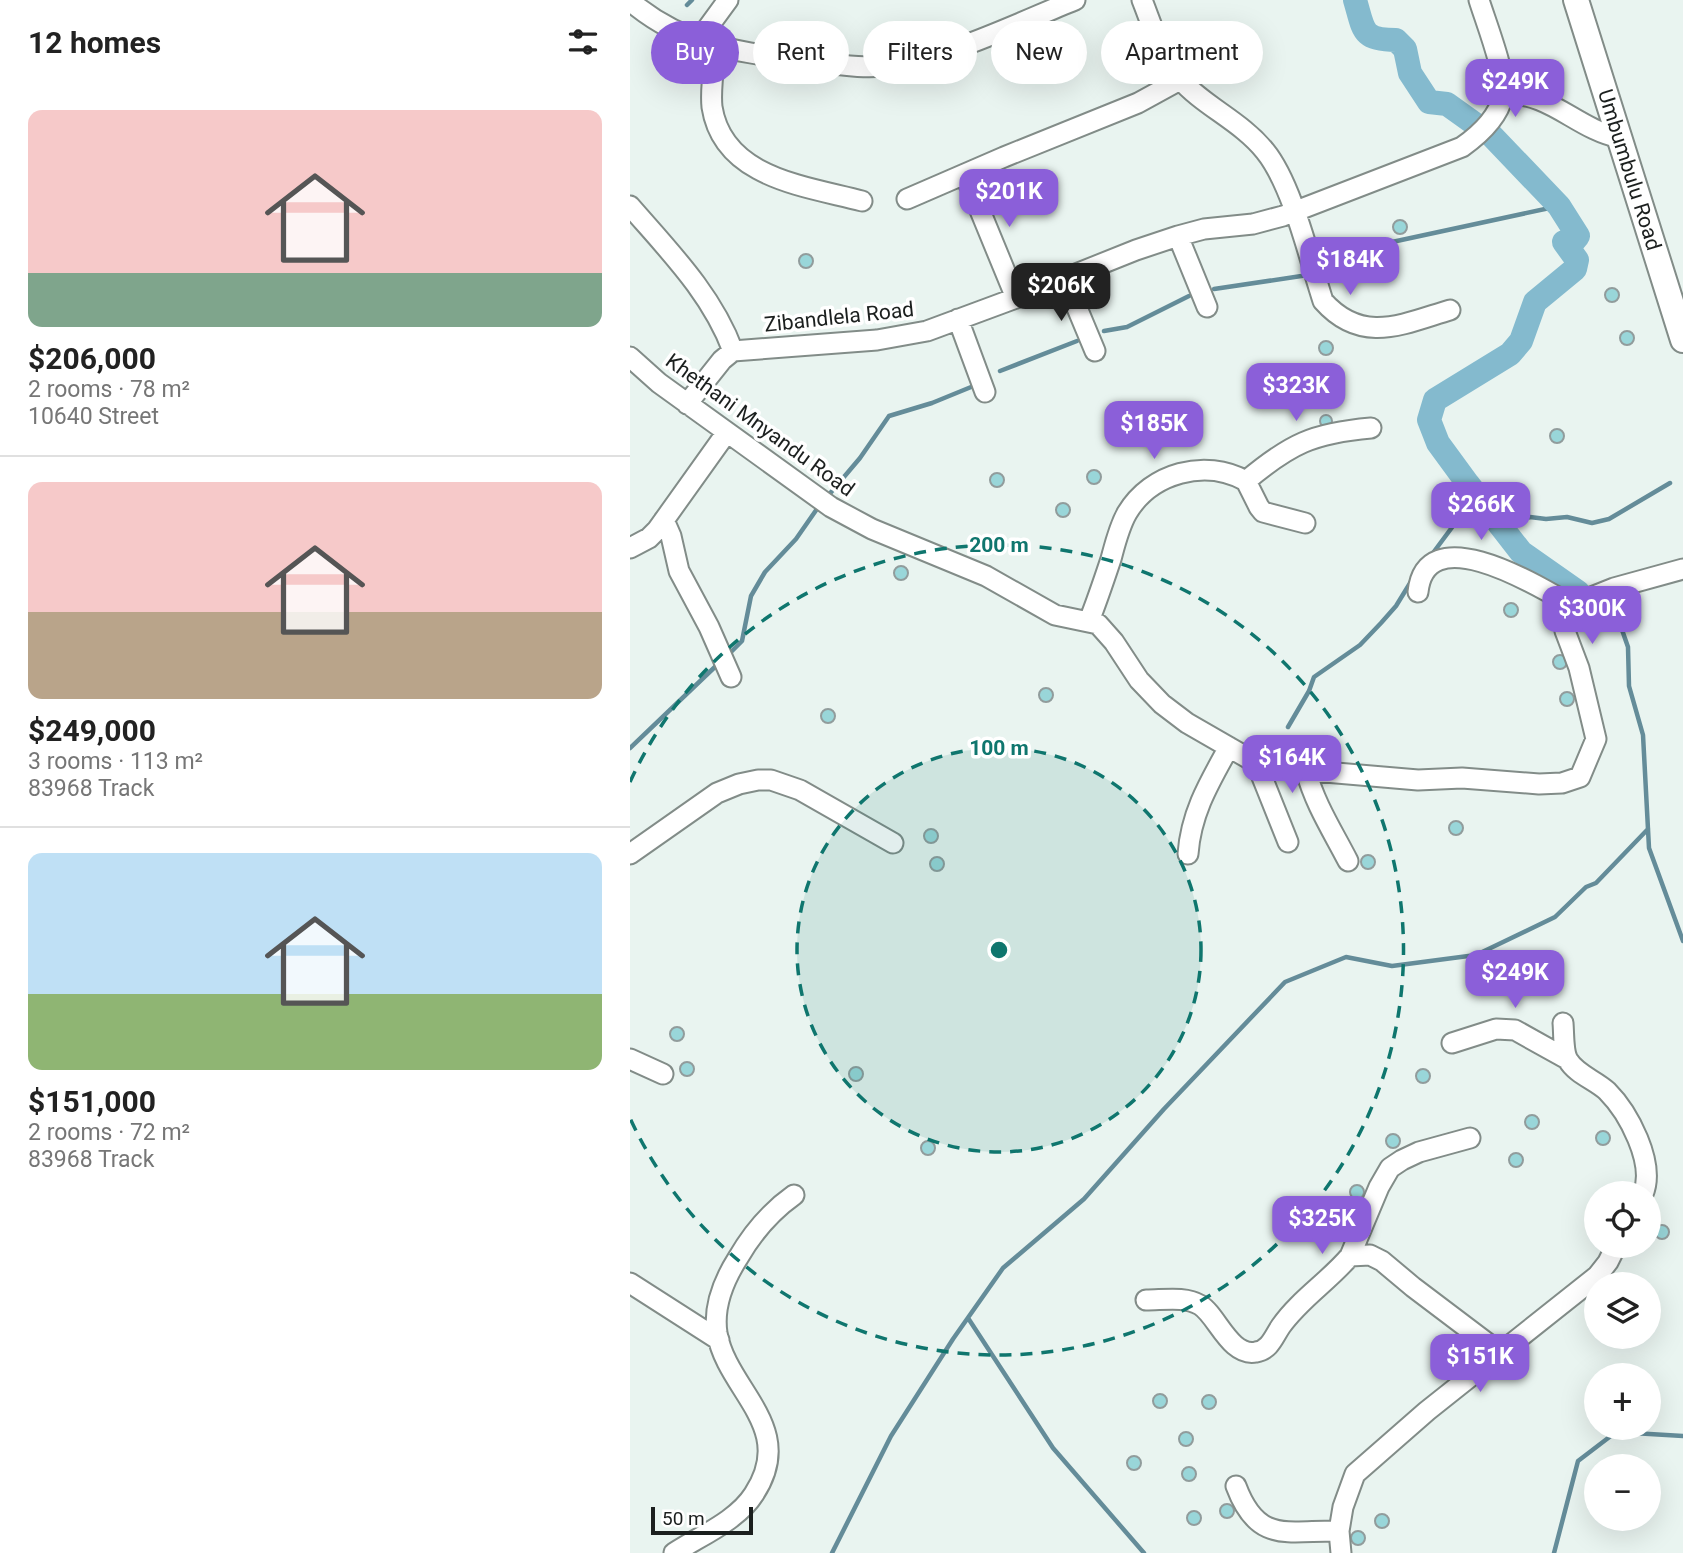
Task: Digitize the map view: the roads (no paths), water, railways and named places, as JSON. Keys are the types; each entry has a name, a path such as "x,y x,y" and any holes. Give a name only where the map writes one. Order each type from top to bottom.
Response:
{"main road":[{"name":"Umbumbulu Road","path":"1576,0 1682,332"}],"street":[{"path":"718,21 728,0"},
{"path":"739,49 838,64 871,67 896,65 959,47 1075,0"},
{"path":"1142,0 1151,21"},
{"path":"1479,0 1502,76 1504,94 1520,93 1541,100 1595,131 1620,138"},
{"path":"630,1 657,21"},
{"path":"710,84 712,106 721,134 736,154 761,172 862,201"},
{"path":"907,199 1138,103 1173,84"},
{"path":"1185,84 1248,134 1273,162 1294,212 1323,301 1330,309 1347,319 1375,329 1390,328 1450,310"},
{"name":"Zibandlela Road","path":"733,351 909,335 927,331 1178,236 1203,229 1269,221 1462,147 1482,131 1500,106 1504,94"},
{"path":"965,174 1016,298"},
{"path":"630,206 709,300 720,318 733,351 722,360 687,404"},
{"path":"1178,236 1207,307"},
{"path":"1065,279 1095,351"},
{"path":"958,319 985,392"},
{"name":"Khethani Mnyandu Road","path":"630,358 687,404 806,491 841,513 872,529 986,576 1055,615 1090,621"},
{"path":"1246,481 1290,447 1328,433 1371,428"},
{"path":"630,548 649,538 727,432"},
{"path":"1305,523 1263,512 1246,481 1233,476 1194,469 1171,476 1152,486 1127,512 1090,621 1105,630 1139,680 1162,704 1187,723 1256,762 1271,767 1406,779 1462,778 1539,784 1562,783 1580,777 1597,739 1579,668 1565,631 1567,615 1573,606 1614,588 1683,569"},
{"path":"664,520 671,536 679,571 709,627 731,677"},
{"path":"1418,592 1423,572 1430,565 1439,560 1458,558 1517,575 1573,606"},
{"path":"1188,854 1194,815 1229,747"},
{"path":"1256,762 1289,842"},
{"path":"1306,771 1317,805 1348,861"},
{"path":"630,854 717,793 758,780 771,780 800,790 893,843"},
{"path":"1563,1023 1567,1059"},
{"path":"1452,1043 1496,1029 1515,1030 1567,1059 1605,1090 1628,1116 1635,1131 1646,1181"},
{"path":"630,1059 663,1074"},
{"path":"1146,1300 1188,1299 1202,1306 1230,1341 1244,1350 1255,1353 1269,1346 1283,1324 1350,1256 1379,1187 1390,1168 1419,1152 1469,1138"},
{"path":"674,1553 731,1517 749,1501 765,1473 768,1446 765,1430 719,1340 716,1324 718,1304 730,1272 753,1234 768,1215 794,1195"},
{"path":"1350,1256 1370,1255 1382,1261 1499,1352"},
{"path":"1341,1553 1339,1531 1343,1507 1355,1474 1499,1352 1597,1276 1610,1258"},
{"path":"630,1283 719,1340"},
{"path":"1236,1486 1250,1515 1273,1530 1289,1534 1339,1531"}],"waterway":[{"path":"687,5 692,0"},
{"path":"1355,0 1360,19 1370,35 1396,40 1405,49 1410,73 1429,102 1447,104 1475,124"},
{"path":"1492,136 1559,206 1578,236 1573,242 1564,242 1577,260 1575,269 1535,302 1521,341 1510,354 1435,400 1429,420 1438,443 1521,552 1578,592"},
{"path":"1327,268 1355,250 1559,206"},
{"path":"1214,289 1308,275"},
{"path":"1104,331 1127,327 1189,296"},
{"path":"1000,371 1077,341"},
{"path":"827,497 860,458 889,416 932,403 976,385"},
{"path":"1500,526 1530,517 1567,517 1592,523 1609,519 1670,483"},
{"path":"1430,557 1476,495"},
{"path":"727,656 742,641 751,596 765,572 796,539 819,506"},
{"path":"1288,727 1314,677 1360,645 1396,606 1415,575"},
{"path":"1595,604 1604,606 1611,613 1621,627 1628,647 1629,686 1643,735 1649,848 1683,941"},
{"path":"630,748 718,664"},
{"path":"832,1553 891,1436 953,1339 1003,1268 1084,1199 1164,1109 1285,982 1346,957 1392,966 1476,955 1555,917 1586,887 1596,883 1648,829"},
{"path":"968,1318 1053,1448 1144,1553"},
{"path":"1554,1553 1578,1461 1616,1432 1683,1436"}]}
